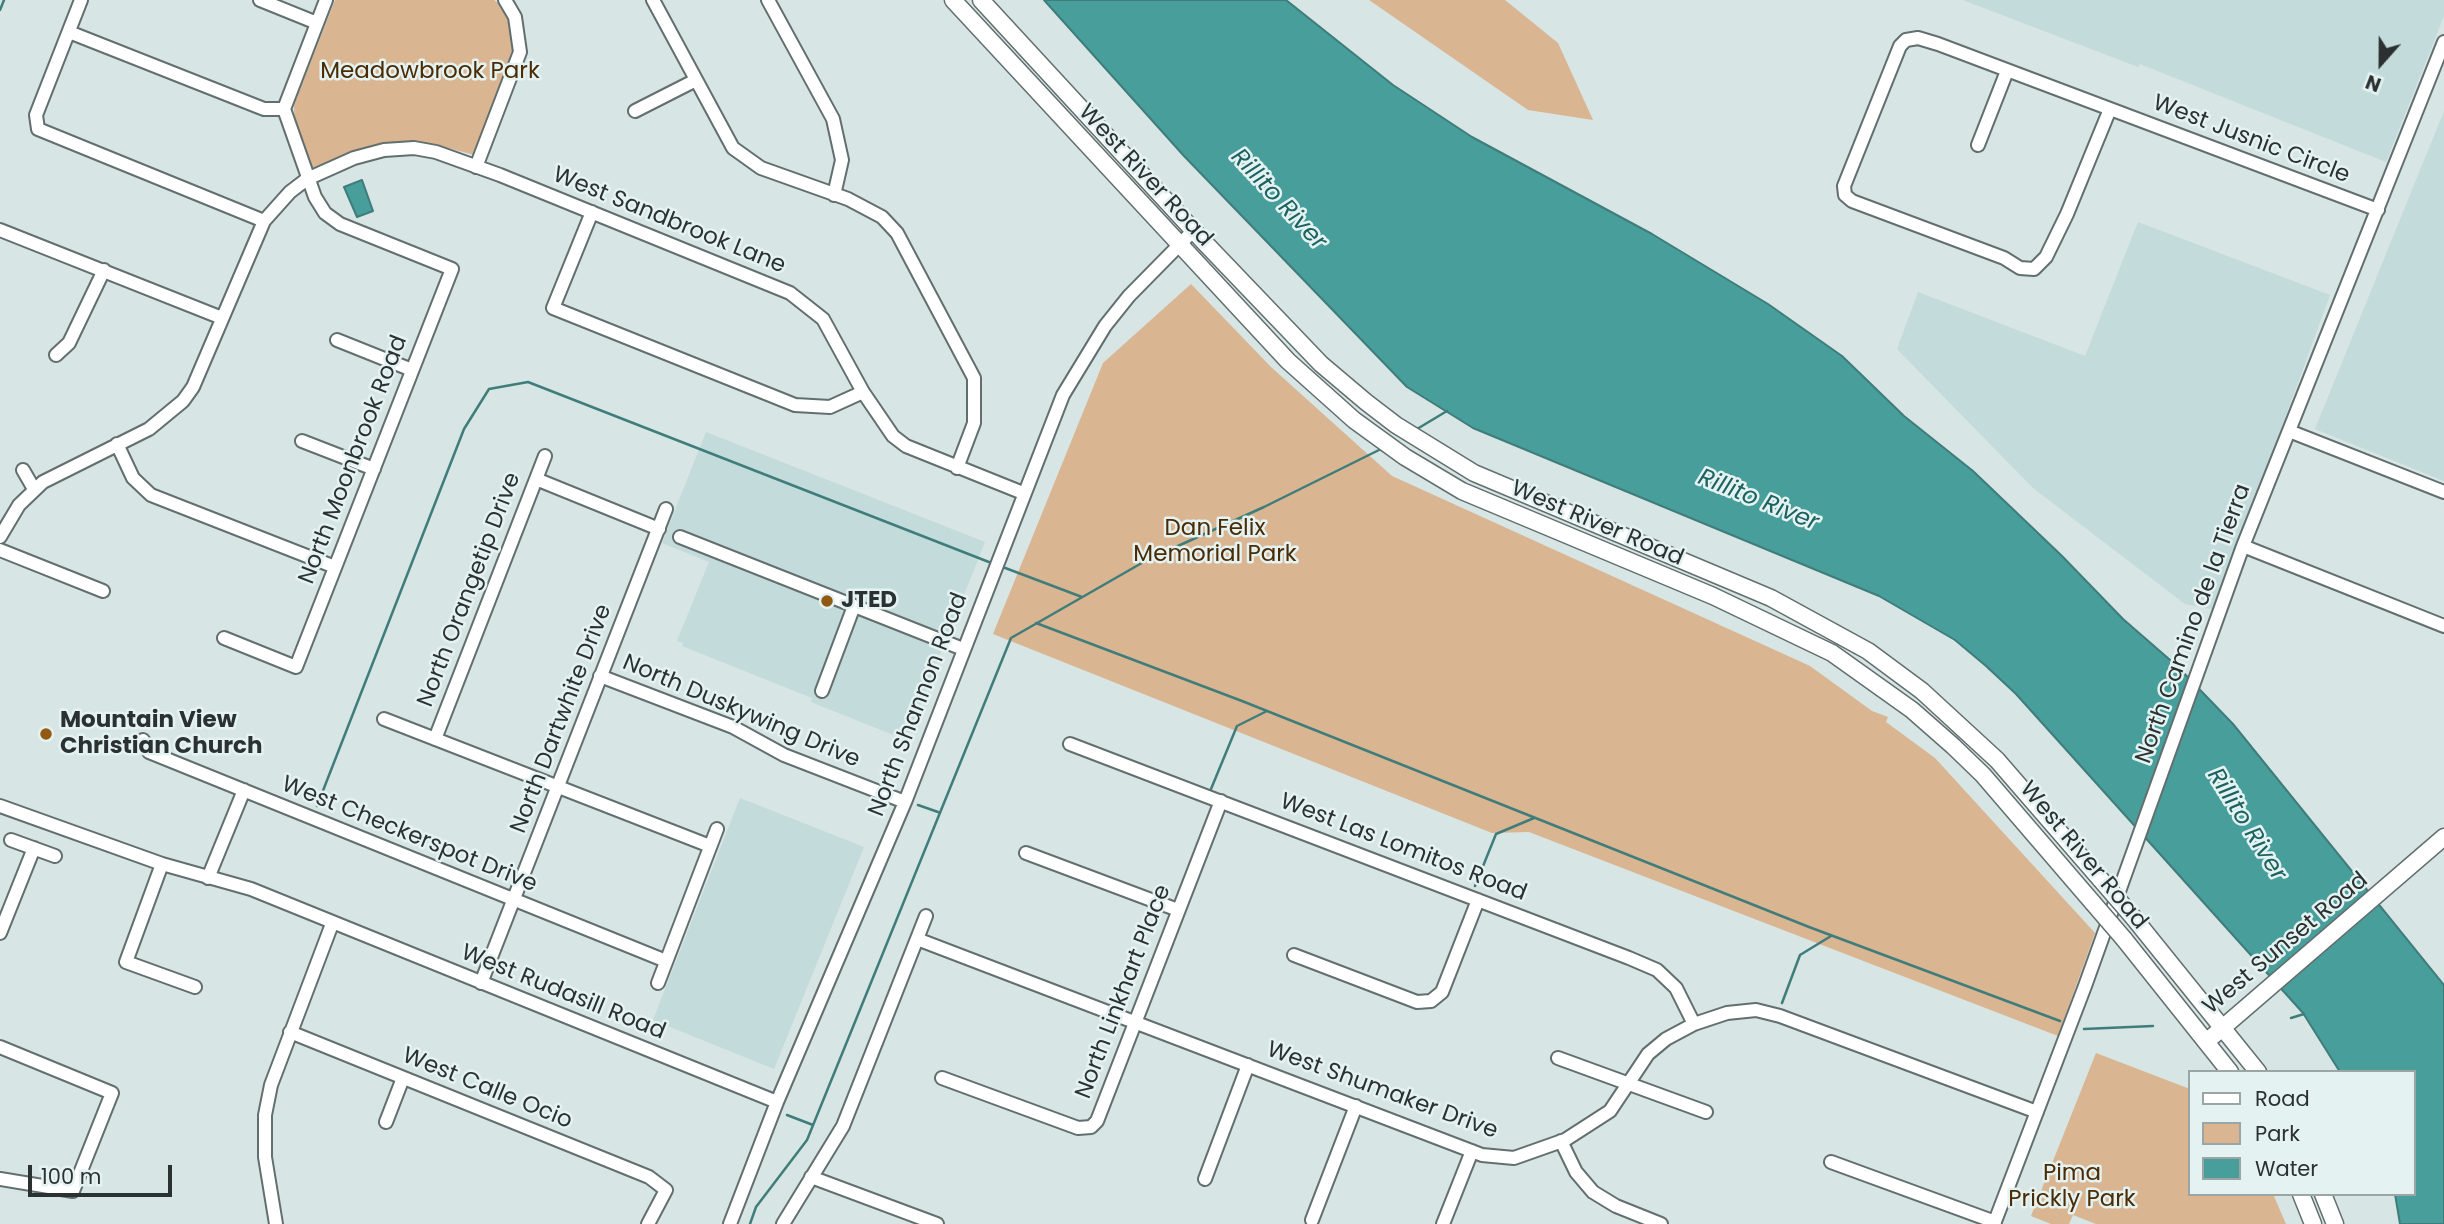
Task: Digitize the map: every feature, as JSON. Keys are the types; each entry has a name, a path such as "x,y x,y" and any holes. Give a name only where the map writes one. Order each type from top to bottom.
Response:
{"main road":[{"name":"West River Road","path":"953,0 1178,246 1311,383 1405,457 1474,497 1777,625 1855,669 1912,710 1961,753 2093,903 2228,1070"},
{"name":"West River Road","path":"981,0 1193,231 1321,364 1396,425 1474,473 1544,505 1771,598 1868,651 1922,691 1997,760 2133,917 2256,1070"},
{"path":"1855,669 1868,651"},
{"name":"West Sunset Road","path":"2206,1042 2258,1000 2444,837"},
{"path":"2302,1196 2313,1224"},
{"path":"2324,1196 2336,1224"}],"street":[{"path":"81,0 36,115 34,129 264,220"},
{"path":"260,0 317,23"},
{"path":"307,180 284,109 326,0"},
{"path":"476,167 520,52 515,17 505,0"},
{"path":"653,0 733,148 741,156 761,168 834,195 882,217 897,233 974,378 974,423 957,468"},
{"path":"768,0 833,119 842,160 834,195"},
{"path":"69,32 264,109 284,109"},
{"name":"West Jusnic Circle","path":"2110,109 2067,214 2046,257 2035,272 1842,197 1900,46 1908,35 1928,41 2110,109 2378,210"},
{"name":"North Camino de la Tierra","path":"1995,1223 2243,546 2444,42"},
{"path":"1978,145 2007,71"},
{"path":"635,111 696,80"},
{"name":"West Sandbrook Lane","path":"34,489 159,423 183,401 193,387 264,220 289,192 307,180 354,158 384,150 414,148 476,167 790,293 822,319 863,391 893,436 906,446 1023,493"},
{"name":"North Moonbrook Road","path":"224,638 296,667 452,269 340,224 325,213 307,180"},
{"path":"592,212 553,308 795,405 830,407 863,391"},
{"path":"0,230 222,318"},
{"name":"North Shannon Road","path":"730,1224 777,1102 905,802 1063,395 1105,326 1193,231"},
{"path":"56,355 69,343 104,270"},
{"path":"337,340 412,370"},
{"path":"2289,432 2444,492"},
{"path":"302,441 374,469"},
{"path":"117,444 132,478 150,495 335,567"},
{"name":"North Orangetip Drive","path":"435,739 545,456"},
{"path":"0,537 14,511 34,489 23,470"},
{"path":"536,479 659,529"},
{"name":"North Dartwhite Drive","path":"481,983 666,509"},
{"path":"680,537 963,649"},
{"path":"2243,546 2444,626"},
{"path":"0,550 103,591"},
{"path":"822,691 854,606"},
{"name":"North Duskywing Drive","path":"600,676 733,727 784,755 905,802"},
{"path":"384,719 710,846"},
{"name":"West Checkerspot Drive","path":"143,740 149,752 666,961"},
{"name":"West Las Lomitos Road","path":"1070,744 1657,970 1676,988 1694,1024"},
{"path":"208,877 244,790"},
{"name":"North Linkhart Place","path":"942,1077 1068,1125 1091,1131 1101,1114 1137,1023 1221,801"},
{"name":"West Rudasill Road","path":"0,806 162,864 251,889 777,1102"},
{"path":"658,983 717,829"},
{"path":"10,840 55,856"},
{"path":"0,933 34,848"},
{"path":"1026,853 1178,910"},
{"path":"162,864 126,962 195,987"},
{"path":"1294,955 1417,1002 1436,1004 1478,900"},
{"path":"783,1224 843,1126 926,916"},
{"path":"276,1224 265,1157 265,1115 271,1085 332,924"},
{"name":"West Shumaker Drive","path":"917,939 1472,1151 1514,1158 1561,1141 1590,1126 1610,1111 1648,1054 1694,1024 1727,1013 1756,1010 1780,1016 2037,1112"},
{"name":"West Calle Ocio","path":"290,1032 649,1177 666,1190 648,1224"},
{"path":"0,1047 112,1093 73,1191 0,1179"},
{"path":"1558,1058 1706,1112"},
{"path":"1205,1179 1248,1065"},
{"path":"386,1122 404,1078"},
{"path":"1311,1220 1356,1106"},
{"path":"1561,1141 1576,1172 1593,1192 1616,1206 1661,1224"},
{"path":"1443,1224 1472,1151"},
{"path":"1831,1162 1995,1223"},
{"path":"811,1177 937,1224"}],"shaded area":[{"path":"1963,0 2444,0 2444,16 2386,162 2140,64 2138,67"},
{"path":"2444,111 2444,481 2315,429"},
{"path":"2138,222 2330,295 2215,610 2185,604 2033,488 1897,349 1918,292 2085,356"},
{"name":"JTED","path":"706,432 985,542 906,740 811,702 812,698 682,646 683,643 677,641 709,562 662,543"},
{"path":"740,798 864,847 774,1069 653,1020"}],"green space":[{"name":"Meadowbrook Park","path":"335,0 494,0 498,3 507,16 514,51 510,69 475,155 432,144 387,143 317,169 307,164 295,132 294,105"},
{"path":"1369,0 1505,0 1558,43 1593,120 1528,110"},
{"name":"Dan Felix Memorial Park","path":"1191,284 1271,367 1392,476 1810,666 1872,711 1888,717 1886,722 1935,758 2095,933 2058,1036 1529,832 1492,833 993,634 1103,363"},
{"name":"Pima Prickly Park","path":"2096,1053 2188,1088 2188,1196 2274,1196 2286,1224 2096,1224 2073,1215 2069,1224 2051,1224 2031,1216"}],"water":[{"name":"Rillito River","path":"1044,0 1286,0 1393,85 1472,137 1652,234 1768,304 1842,356 1904,416 1973,471 2123,619 2177,666 2233,724 2444,985 2444,1224 2400,1224 2395,1196 2416,1196 2416,1070 2339,1070 2303,1013 2016,694 1986,666 1955,640 1879,596 1473,428 1407,387 1184,156"},
{"path":"362,180 373,211 357,217 344,187"}],"waterway":[{"path":"0,10 4,0"},
{"path":"317,806 464,429 489,389 528,382 994,564"},
{"path":"1417,429 1447,411"},
{"path":"750,1224 756,1207 807,1140 1011,638 1147,560 1264,507 1383,448"},
{"path":"1000,566 1082,597"},
{"path":"1036,623 1242,701 1809,927 2060,1021"},
{"path":"1211,789 1237,726 1267,711"},
{"path":"918,805 938,812"},
{"path":"1475,886 1496,834 1534,818"},
{"path":"1782,1003 1800,955 1831,936"},
{"path":"2291,1018 2304,1014"},
{"path":"2084,1029 2153,1026"},
{"path":"787,1115 813,1125"}],"place":[{"name":"JTED","path":"827,601"},
{"name":"Mountain View Christian Church","path":"46,734"}]}
